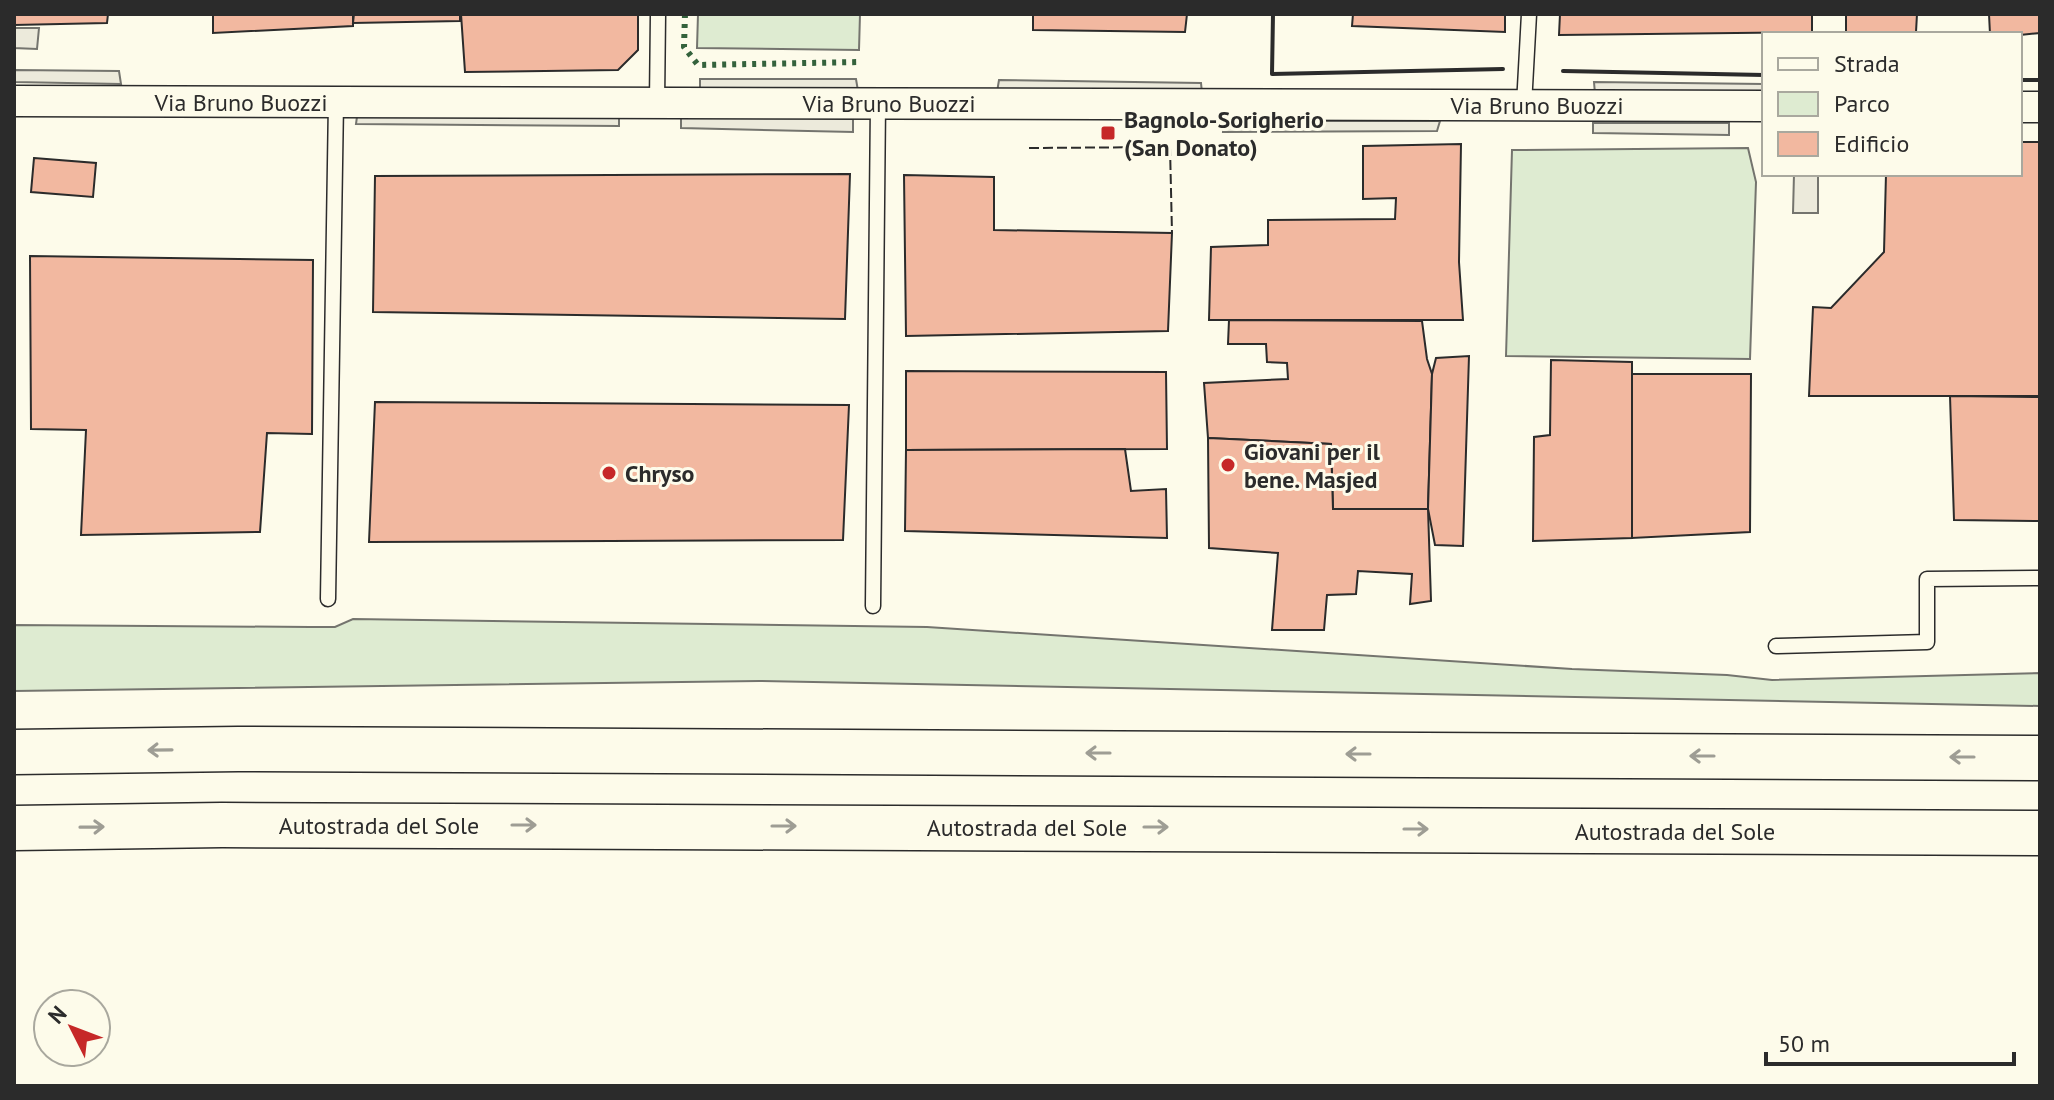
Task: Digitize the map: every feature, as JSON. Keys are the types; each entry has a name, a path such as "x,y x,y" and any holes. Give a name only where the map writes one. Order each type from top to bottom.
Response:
{"highway":[{"path":"14,752 238,749 2040,758"},
{"name":"Autostrada del Sole","path":"14,828 269,825 2040,833"}],"street":[{"name":"Via Bruno Buozzi","path":"14,101 1762,106"}],"lane":[{"path":"657,102 658,14"},
{"path":"1524,105 1529,14"},
{"path":"328,599 336,102"},
{"path":"873,606 878,103"},
{"path":"1776,646 1927,642 1927,579 2040,578"}],"green space":[{"path":"698,14 860,14 859,50 697,48"},
{"path":"1748,148 1756,182 1750,359 1506,356 1512,150"},
{"path":"353,619 927,627 1772,680 2040,673 2040,706 759,681 14,691 14,625 335,627"}],"shaded area":[{"path":"14,28 39,28 37,49 14,48"},
{"path":"14,70 119,71 121,84 14,82"},
{"path":"700,79 856,79 858,91 700,90"},
{"path":"999,80 1201,83 1202,93 997,92"},
{"path":"1594,82 1762,84 1762,96 1595,94"},
{"path":"358,109 619,115 619,126 356,124"},
{"path":"681,115 853,119 853,132 681,128"},
{"path":"1224,121 1440,121 1437,131 1223,132"},
{"path":"1593,123 1729,123 1729,135 1593,133"},
{"path":"1794,176 1818,176 1818,213 1793,213"}],"building":[{"path":"14,14 108,14 107,23 14,25"},
{"path":"213,14 353,14 353,26 213,33"},
{"path":"354,14 460,14 460,21 353,23"},
{"path":"461,14 638,14 638,50 618,70 465,72"},
{"path":"1033,14 1187,14 1185,32 1033,30"},
{"path":"1353,14 1505,14 1505,32 1352,26"},
{"path":"1560,14 1812,14 1812,32 1559,35"},
{"path":"1846,14 1917,14 1916,32 1846,32"},
{"path":"1989,14 2040,14 2040,33 1990,32"},
{"path":"2022,142 2040,142 2040,396 1809,396 1813,307 1831,308 1884,252 1886,176 2022,176"},
{"path":"1461,144 1459,262 1463,320 1209,320 1211,247 1268,245 1268,220 1395,219 1396,198 1363,199 1363,146"},
{"path":"34,158 96,163 93,197 31,192"},
{"path":"850,174 845,319 373,312 375,176"},
{"path":"904,175 994,177 994,230 1172,233 1168,331 906,336"},
{"path":"30,256 313,260 312,434 267,433 260,532 81,535 86,430 31,429"},
{"path":"1229,320 1422,321 1432,374 1428,509 1333,509 1331,444 1208,438 1204,383 1288,379 1287,363 1267,362 1266,344 1228,344"},
{"path":"1469,356 1463,546 1435,545 1428,509 1432,374 1436,358"},
{"path":"1551,360 1632,362 1632,538 1533,541 1534,437 1550,435"},
{"path":"906,371 1166,372 1167,449 906,450"},
{"path":"1632,374 1751,374 1750,532 1632,538"},
{"path":"1950,396 2040,397 2040,521 1954,520"},
{"name":"Chryso","path":"375,402 849,405 843,540 369,542"},
{"path":"1208,438 1331,444 1333,509 1428,509 1431,601 1410,604 1412,574 1358,571 1356,594 1327,595 1324,630 1272,630 1278,553 1209,548"},
{"path":"1125,449 1131,491 1166,489 1167,538 905,531 906,450"}],"hedge":[{"path":"685,14 684,47 698,65 861,62"}],"fence":[{"path":"1029,148 1170,147 1172,233"}],"wall":[{"path":"1273,14 1272,74 1503,69"},
{"path":"1563,71 1762,75"},
{"path":"2022,80 2040,80"}],"place":[{"name":"Bagnolo-Sorigherio (San Donato)","path":"1108,133"},
{"name":"Giovani per il bene. Masjed","path":"1228,465"},
{"name":"Chryso","path":"609,473"}]}
